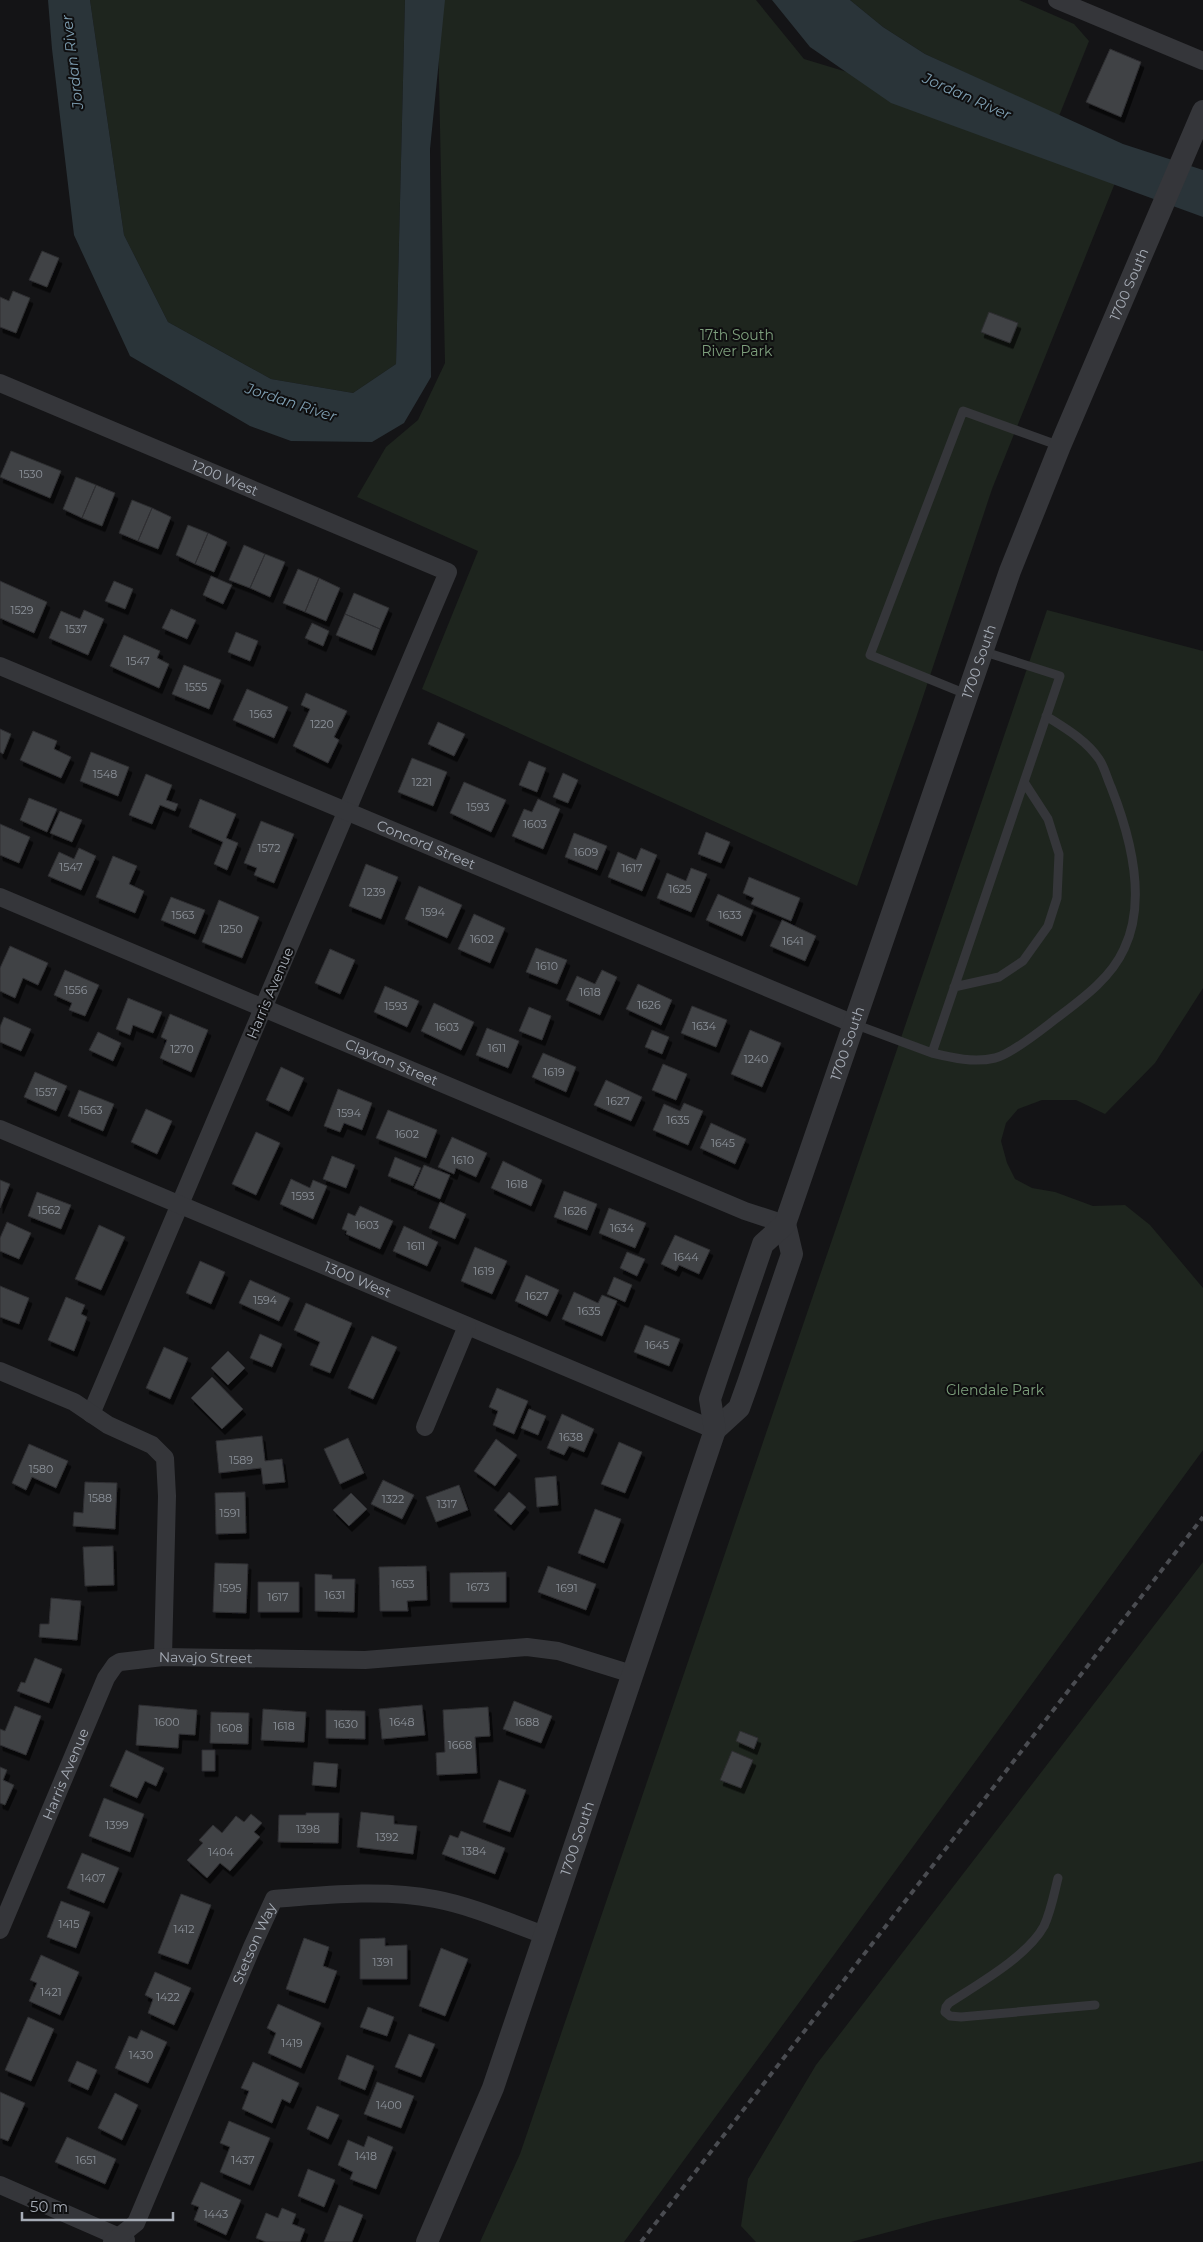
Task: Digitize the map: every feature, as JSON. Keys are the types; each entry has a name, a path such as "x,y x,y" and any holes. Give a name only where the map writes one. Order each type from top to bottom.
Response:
{"street":[{"path":"1057,0 1203,61"},
{"name":"1700 South","path":"428,2242 493,2088 715,1430 710,1399 764,1244 785,1224 966,694 1010,571 1060,446 1203,111"},
{"name":"1200 West","path":"0,383 448,572"},
{"name":"Harris Avenue","path":"91,1414 448,572"},
{"name":"Concord Street","path":"0,666 854,1024"},
{"name":"Clayton Street","path":"0,897 745,1211 785,1224"},
{"name":"1300 West","path":"0,1129 715,1430"},
{"name":"1700 South","path":"715,1430 739,1408 792,1254 785,1224"},
{"path":"425,1427 467,1326"},
{"name":"Navajo Street","path":"0,1371 74,1402 108,1425 152,1445 165,1458 167,1496 163,1657 365,1660 527,1647 558,1651 632,1674"},
{"name":"Harris Avenue","path":"0,1930 110,1670 120,1662 163,1657"},
{"name":"Stetson Way","path":"120,2240 136,2224 274,1899 321,1895 412,1896 458,1905 544,1935"},
{"path":"0,2185 120,2240"}],"lane":[{"path":"966,694 870,655 962,411 1060,446"},
{"path":"932,1053 1060,676 982,651"},
{"path":"854,1024 932,1053 960,1060 996,1058 1033,1036 1085,996 1109,972 1124,949 1133,923 1135,891 1131,853 1116,800 1099,759 1074,733 1046,716"},
{"path":"954,986 999,977 1023,961 1048,926 1057,898 1059,854 1048,819 1024,782"},
{"path":"1058,1878 1043,1927 1031,1942 1005,1966 949,2003 946,2007 946,2012 950,2016 961,2017 1095,2005"}],"green space":[{"path":"90,0 405,0 396,364 353,393 271,379 168,322 124,235"},
{"name":"17th South River Park","path":"443,0 756,0 804,59 877,81 1115,183 992,489 916,718 857,886 422,689 478,551 357,497 386,447 418,420 445,363 438,33"},
{"path":"850,0 1019,0 1074,24 1089,41 1059,116 925,54 883,27"},
{"name":"Glendale Park","path":"1047,610 1203,651 1203,988 1155,1063 1105,1114 1076,1100 1042,1100 1018,1109 1006,1123 1001,1141 1007,1163 1015,1179 1032,1188 1055,1192 1093,1206 1125,1205 1150,1225 1203,1288 1203,1450 624,2242 480,2242 520,2154"},
{"path":"1203,1562 1203,2161 934,2220 851,2242 756,2242 741,2226 748,2179 816,2065"}],"water":[{"name":"Jordan River","path":"48,0 90,0 124,235 168,322 271,379 353,393 396,364 405,0 445,0 430,149 431,377 404,423 372,442 291,441 250,426 130,356 74,235"},
{"name":"Jordan River","path":"772,0 850,0 883,27 925,54 1123,144 1203,170 1203,217 891,103 810,47"}],"building":[{"path":"1110,49 1141,62 1121,117 1086,102"},
{"path":"42,251 59,258 47,287 29,280"},
{"path":"13,291 30,298 16,333 0,327 0,297 9,301"},
{"path":"989,312 1018,323 1010,343 981,332"},
{"path":"11,451 61,471 50,498 0,477"},
{"path":"76,477 96,485 82,518 63,509"},
{"path":"96,485 115,493 102,526 82,518"},
{"path":"132,500 152,508 138,541 119,533"},
{"path":"152,508 171,517 158,549 138,541"},
{"path":"188,525 208,533 195,564 176,555"},
{"path":"208,533 227,542 214,572 195,564"},
{"path":"244,545 265,554 250,588 229,580"},
{"path":"265,554 285,562 270,597 250,588"},
{"path":"298,569 319,578 305,612 283,603"},
{"path":"211,576 232,585 223,604 203,595"},
{"path":"319,578 340,588 326,621 305,612"},
{"path":"0,581 47,602 34,633 0,618"},
{"path":"114,581 133,589 125,609 105,601"},
{"path":"354,593 389,608 380,629 345,614"},
{"path":"171,609 196,620 187,639 162,628"},
{"path":"84,610 104,619 88,655 49,638 61,611 80,619"},
{"path":"345,614 380,629 372,650 336,635"},
{"path":"312,623 329,631 323,646 305,638"},
{"path":"236,632 258,641 250,661 228,652"},
{"path":"124,635 160,651 157,658 169,664 159,688 110,666"},
{"path":"184,665 221,680 209,709 172,694"},
{"path":"247,689 288,707 274,738 233,720"},
{"path":"306,693 347,711 334,737 339,740 328,763 293,746 310,709 301,705"},
{"path":"438,722 465,734 454,756 428,744"},
{"path":"0,729 11,734 3,754 0,752"},
{"path":"33,731 57,741 54,749 71,757 61,778 20,760"},
{"path":"91,752 129,767 118,796 80,781"},
{"path":"412,758 447,772 433,806 398,792"},
{"path":"529,761 546,768 537,792 519,785"},
{"path":"563,773 578,780 568,803 553,797"},
{"path":"146,774 172,785 166,800 178,804 175,811 160,805 152,824 129,815"},
{"path":"464,782 506,800 491,832 450,813"},
{"path":"29,798 57,809 47,832 20,820"},
{"path":"200,799 236,814 226,838 238,843 227,870 214,864 223,842 189,827"},
{"path":"538,799 560,809 543,849 512,836 524,809 532,812"},
{"path":"60,811 82,820 72,842 50,833"},
{"path":"261,821 294,834 274,883 254,875 257,868 244,863"},
{"path":"0,824 30,837 19,863 0,855"},
{"path":"706,832 730,842 721,863 698,854"},
{"path":"574,833 607,846 597,870 565,857"},
{"path":"79,848 96,856 81,890 48,876 59,852 74,859"},
{"path":"641,848 657,855 642,891 608,877 618,852 636,860"},
{"path":"113,856 137,866 129,884 144,891 135,913 96,897"},
{"path":"366,864 398,877 381,919 349,906"},
{"path":"691,868 707,874 691,912 657,898 667,873 686,881"},
{"path":"749,877 800,898 791,921 751,904 754,898 743,893"},
{"path":"419,886 462,905 447,938 405,919"},
{"path":"718,894 753,910 742,936 706,920"},
{"path":"171,897 205,910 195,934 161,920"},
{"path":"219,900 259,917 242,958 202,942"},
{"path":"474,914 505,928 490,963 458,949"},
{"path":"782,920 816,936 805,961 770,946"},
{"path":"10,946 48,963 38,985 23,978 15,998 0,991 0,968"},
{"path":"536,948 567,960 557,984 526,972"},
{"path":"330,949 355,960 340,994 315,983"},
{"path":"65,970 99,985 85,1016 69,1010 72,1003 54,995"},
{"path":"602,970 617,977 600,1015 566,1000 577,976 595,984"},
{"path":"638,984 672,1000 661,1025 626,1009"},
{"path":"385,986 419,1001 407,1027 374,1012"},
{"path":"128,998 162,1012 153,1033 133,1025 130,1035 116,1029"},
{"path":"434,1003 474,1022 461,1050 421,1031"},
{"path":"692,1006 727,1020 716,1047 681,1033"},
{"path":"529,1007 551,1016 542,1040 519,1031"},
{"path":"170,1014 208,1030 191,1072 160,1058 167,1040 161,1037"},
{"path":"4,1017 31,1029 21,1051 0,1042 0,1027"},
{"path":"487,1028 519,1041 508,1068 476,1055"},
{"path":"652,1030 669,1037 662,1054 645,1047"},
{"path":"750,1030 781,1043 762,1087 731,1074"},
{"path":"98,1032 121,1043 113,1061 89,1050"},
{"path":"543,1053 576,1067 566,1092 532,1077"},
{"path":"663,1064 687,1074 676,1100 652,1090"},
{"path":"281,1067 304,1078 289,1111 266,1100"},
{"path":"35,1072 67,1086 56,1111 24,1097"},
{"path":"606,1080 642,1097 631,1121 594,1105"},
{"path":"338,1089 372,1103 362,1130 344,1123 340,1132 324,1126"},
{"path":"79,1090 114,1104 103,1131 68,1116"},
{"path":"684,1103 703,1111 688,1145 653,1130 664,1104 680,1111"},
{"path":"146,1109 172,1121 157,1154 131,1142"},
{"path":"388,1110 437,1130 426,1158 376,1138"},
{"path":"711,1123 746,1139 735,1164 700,1148"},
{"path":"256,1132 280,1143 256,1195 232,1184"},
{"path":"452,1137 487,1153 476,1177 456,1168 454,1174 438,1167"},
{"path":"332,1156 355,1165 346,1188 323,1179"},
{"path":"395,1157 421,1168 413,1186 388,1176"},
{"path":"503,1161 542,1180 531,1206 491,1188"},
{"path":"424,1165 450,1175 440,1199 414,1188"},
{"path":"291,1179 310,1188 313,1180 327,1186 313,1219 280,1204"},
{"path":"0,1180 10,1184 0,1208"},
{"path":"564,1191 597,1204 587,1230 554,1217"},
{"path":"37,1192 71,1205 61,1229 28,1216"},
{"path":"440,1202 466,1214 455,1239 429,1228"},
{"path":"360,1206 393,1221 380,1249 346,1234 347,1231 342,1229 348,1213 355,1216"},
{"path":"609,1208 646,1223 635,1248 599,1233"},
{"path":"7,1222 31,1233 19,1259 0,1251 0,1238"},
{"path":"99,1225 125,1237 101,1290 75,1279"},
{"path":"404,1226 438,1242 427,1266 393,1251"},
{"path":"675,1235 710,1250 699,1274 679,1265 676,1271 661,1264"},
{"path":"475,1247 507,1261 492,1294 461,1281"},
{"path":"627,1252 645,1259 637,1276 620,1268"},
{"path":"200,1261 225,1272 211,1304 186,1293"},
{"path":"526,1275 559,1290 547,1316 515,1301"},
{"path":"614,1277 632,1285 625,1302 607,1294"},
{"path":"250,1280 290,1298 279,1321 239,1303"},
{"path":"0,1286 29,1298 19,1324 0,1317"},
{"path":"574,1292 598,1303 602,1295 617,1301 602,1336 562,1319"},
{"path":"66,1297 85,1305 81,1314 87,1317 74,1351 48,1340"},
{"path":"306,1303 352,1323 330,1373 310,1365 320,1342 294,1330"},
{"path":"645,1325 680,1339 669,1366 634,1352"},
{"path":"260,1334 282,1344 272,1367 250,1358"},
{"path":"372,1336 397,1347 373,1399 348,1388"},
{"path":"164,1347 188,1358 170,1399 146,1388"},
{"path":"228,1351 245,1368 228,1385 211,1368"},
{"path":"212,1377 243,1409 222,1429 191,1398"},
{"path":"497,1388 528,1401 514,1434 493,1425 498,1411 489,1407"},
{"path":"529,1409 546,1416 538,1435 521,1428"},
{"path":"562,1414 594,1429 584,1452 569,1446 564,1455 547,1448"},
{"path":"262,1436 265,1461 282,1459 285,1482 263,1484 261,1468 219,1473 216,1441"},
{"path":"348,1438 364,1473 340,1484 324,1449"},
{"path":"496,1439 517,1455 495,1486 474,1471"},
{"path":"619,1442 642,1452 625,1493 601,1484"},
{"path":"29,1444 68,1461 56,1488 32,1477 26,1490 12,1483"},
{"path":"556,1476 558,1505 537,1507 535,1478"},
{"path":"383,1480 414,1495 402,1519 371,1504"},
{"path":"85,1482 117,1483 115,1529 73,1526 74,1512 83,1513"},
{"path":"459,1485 468,1510 436,1522 426,1497"},
{"path":"245,1492 246,1533 216,1534 215,1493"},
{"path":"509,1492 526,1507 511,1525 494,1510"},
{"path":"351,1493 367,1509 349,1526 333,1510"},
{"path":"595,1509 621,1519 604,1563 578,1553"},
{"path":"113,1546 114,1585 85,1586 83,1547"},
{"path":"215,1563 248,1564 246,1613 213,1612"},
{"path":"426,1566 427,1600 407,1601 408,1611 380,1611 379,1567"},
{"path":"548,1566 596,1584 586,1610 538,1592"},
{"path":"506,1572 506,1602 450,1602 450,1573"},
{"path":"315,1574 332,1575 332,1579 355,1579 354,1612 315,1611"},
{"path":"258,1582 299,1582 299,1612 258,1612"},
{"path":"51,1598 81,1601 77,1640 39,1637 40,1624 49,1624"},
{"path":"35,1658 62,1669 49,1703 17,1691 21,1682 25,1683"},
{"path":"514,1701 552,1716 541,1743 503,1729"},
{"path":"139,1705 197,1710 195,1735 179,1734 178,1748 136,1745"},
{"path":"422,1705 425,1735 382,1739 379,1709"},
{"path":"15,1706 41,1716 26,1755 0,1745 0,1729 5,1731"},
{"path":"488,1707 490,1736 475,1737 477,1773 437,1775 436,1753 445,1752 443,1710"},
{"path":"263,1709 306,1712 304,1742 261,1740"},
{"path":"326,1710 365,1711 365,1739 326,1738"},
{"path":"211,1712 249,1713 248,1744 210,1743"},
{"path":"740,1731 758,1738 754,1749 736,1741"},
{"path":"126,1750 164,1768 156,1786 145,1781 137,1798 110,1786"},
{"path":"202,1750 215,1750 215,1771 202,1771"},
{"path":"732,1751 753,1760 741,1788 720,1780"},
{"path":"314,1762 338,1764 336,1787 312,1785"},
{"path":"0,1767 7,1770 3,1780 14,1785 5,1805 0,1803"},
{"path":"499,1780 526,1790 510,1832 483,1822"},
{"path":"104,1798 144,1814 130,1852 89,1836"},
{"path":"361,1812 394,1816 394,1824 417,1826 413,1854 357,1847"},
{"path":"306,1813 339,1813 338,1843 278,1842 279,1815 306,1815"},
{"path":"251,1814 262,1823 254,1832 260,1837 230,1871 220,1863 207,1878 187,1860 203,1843 199,1840 213,1825 222,1833 236,1816 244,1822"},
{"path":"461,1831 505,1848 495,1874 442,1854 450,1835 458,1838"},
{"path":"82,1853 119,1868 104,1903 67,1888"},
{"path":"181,1894 211,1905 188,1964 158,1953"},
{"path":"61,1901 90,1912 76,1948 47,1937"},
{"path":"304,1938 329,1947 323,1966 337,1971 325,2003 286,1989"},
{"path":"385,1938 385,1946 407,1945 407,1979 360,1979 360,1939"},
{"path":"441,1948 468,1959 445,2016 419,2006"},
{"path":"41,1955 79,1972 60,2015 29,2001 37,1983 30,1980"},
{"path":"155,1972 191,1988 174,2025 148,2013 153,1999 145,1995"},
{"path":"278,2004 321,2023 301,2068 268,2053 276,2033 267,2028"},
{"path":"368,2007 394,2017 387,2036 360,2027"},
{"path":"28,2017 54,2029 31,2081 5,2070"},
{"path":"141,2030 167,2042 148,2083 115,2068 129,2036 137,2039"},
{"path":"409,2034 435,2044 421,2077 395,2067"},
{"path":"347,2055 374,2066 365,2090 338,2079"},
{"path":"77,2061 97,2070 88,2090 68,2081"},
{"path":"253,2062 299,2083 290,2103 282,2099 272,2123 242,2109 249,2091 241,2088"},
{"path":"377,2082 414,2096 401,2128 364,2114"},
{"path":"0,2092 25,2103 8,2141 0,2138"},
{"path":"115,2093 138,2105 122,2140 98,2128"},
{"path":"317,2106 339,2115 328,2139 307,2129"},
{"path":"229,2121 270,2138 250,2185 220,2172 230,2147 220,2143"},
{"path":"368,2136 393,2147 376,2189 350,2179 353,2172 338,2165 348,2140 364,2147"},
{"path":"67,2137 116,2159 105,2184 55,2162"},
{"path":"308,2169 335,2180 324,2207 298,2196"},
{"path":"201,2182 241,2200 226,2235 194,2220 199,2207 191,2204"},
{"path":"339,2205 363,2215 352,2242 324,2242"},
{"path":"282,2208 296,2214 292,2224 305,2229 300,2242 266,2242 256,2238 266,2213 278,2218"}],"railway":[{"path":"641,2242 1203,1517"}]}
